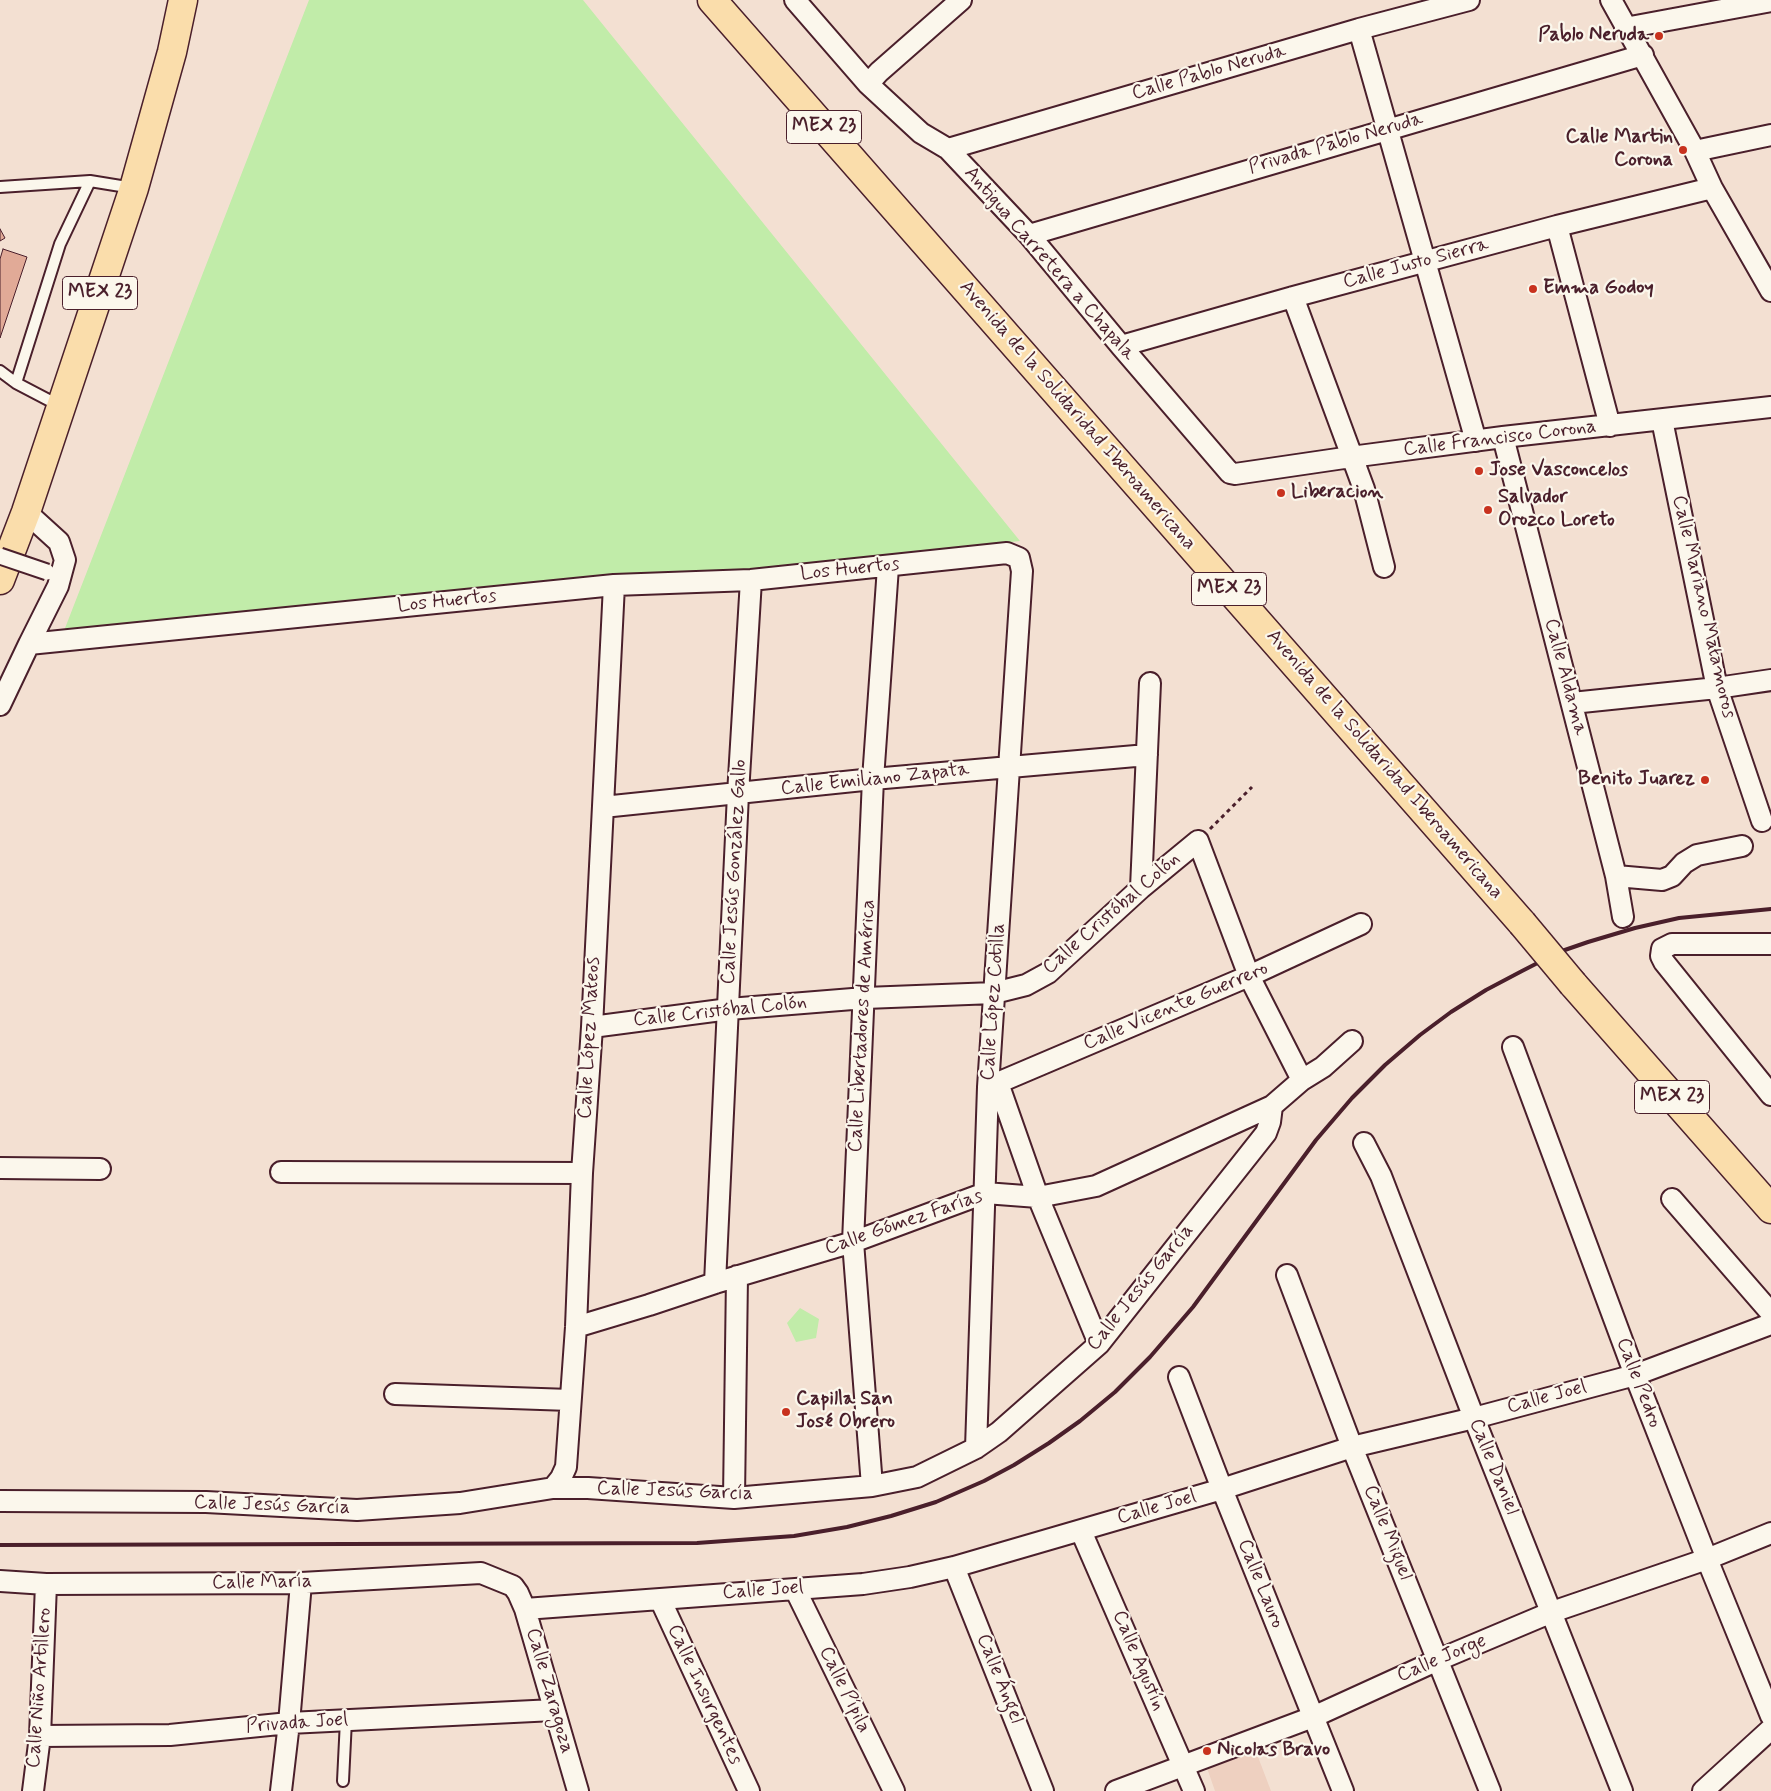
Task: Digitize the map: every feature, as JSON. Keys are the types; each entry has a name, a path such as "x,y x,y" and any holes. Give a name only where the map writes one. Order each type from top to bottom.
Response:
{"highway":[{"name":"MEX 23","path":"0,580 26,512 134,188 172,52 183,0"},
{"name":"Avenida de la Solidaridad Iberoamericana","path":"712,0 1522,923 1771,1210"}],"street":[{"name":"Antigua Carretera a Chapala","path":"795,0 868,84 920,132 948,149 1029,235 1230,473"},
{"path":"868,84 878,72 960,0"},
{"name":"Calle Pablo Neruda","path":"948,149 1359,29 1470,0"},
{"path":"1611,0 1643,55 1712,188 1765,268 1771,291"},
{"path":"1626,28 1771,1"},
{"path":"1359,29 1476,441"},
{"name":"Privada Pablo Neruda","path":"1029,235 1643,55"},
{"path":"1694,151 1771,135"},
{"name":"Calle Justo Sierra","path":"1121,346 1293,297 1557,226 1712,188"},
{"path":"1557,226 1610,426"},
{"path":"1293,297 1364,488 1384,567"},
{"name":"Calle Francisco Corona","path":"1230,473 1235,474 1502,437 1771,407"},
{"name":"Calle Mariano Matamoros","path":"1662,420 1717,688 1762,821"},
{"name":"Calle Aldama","path":"1502,437 1616,876 1623,917"},
{"path":"0,705 58,586 65,560 59,542 26,512"},
{"name":"Los Huertos","path":"29,644 614,585 751,580 1007,553 1018,558"},
{"path":"0,556 47,572"},
{"name":"Calle López Cotilla","path":"976,1448 985,1193 993,1085 994,993 1022,571 1018,558"},
{"name":"Calle Libertadores de América","path":"872,1486 853,1242 873,779 888,567"},
{"name":"Calle Jesús González Gallo","path":"715,1283 738,794 751,580"},
{"name":"Calle López Mateos","path":"552,1488 561,1478 566,1467 576,1327 582,1173 592,1027 614,585"},
{"path":"1572,703 1717,688 1771,680"},
{"path":"1141,888 1150,683"},
{"name":"Calle Emiliano Zapata","path":"603,807 873,779 1146,755"},
{"path":"1198,841 1250,976 1302,1080"},
{"name":"Calle Cristóbal Colón","path":"592,1027 729,1009 865,998 994,993 1026,985 1048,973 1141,888 1198,841"},
{"path":"1616,876 1662,880 1672,876 1684,863 1697,855 1742,846"},
{"name":"Calle Vicente Guerrero","path":"993,1085 1250,976 1361,924"},
{"path":"1771,944 1672,944 1662,949 1661,956 1664,962 1764,1073 1771,1095"},
{"name":"Calle Gómez Farías","path":"576,1327 737,1276 853,1242 985,1193 1038,1197 1096,1186 1272,1106 1302,1080 1323,1067 1352,1041"},
{"name":"Calle Pedro","path":"1513,1047 1635,1375 1771,1716"},
{"path":"993,1085 1100,1344"},
{"name":"Calle Jesús García","path":"0,1501 206,1502 357,1510 460,1502 552,1488 588,1488 734,1498 872,1486 917,1477 976,1448 999,1432 1100,1344 1266,1133 1270,1122 1272,1106"},
{"name":"Calle Daniel","path":"1364,1143 1381,1176 1474,1418 1622,1791"},
{"path":"0,1168 100,1169"},
{"path":"281,1172 582,1173"},
{"path":"1672,1199 1771,1313"},
{"name":"Calle Miguel","path":"1287,1275 1352,1447 1490,1791"},
{"path":"734,1498 737,1276"},
{"name":"Calle Joel","path":"522,1601 660,1599 873,1582 910,1577 954,1567 1081,1531 1222,1489 1352,1447 1474,1418 1635,1375 1768,1325 1771,1321"},
{"name":"Calle Lauro","path":"1179,1377 1343,1791"},
{"path":"395,1394 570,1400"},
{"name":"Calle Agustín","path":"1081,1531 1194,1791"},
{"name":"Calle Jorge","path":"1116,1791 1313,1717 1438,1660 1552,1612 1707,1559 1771,1533"},
{"name":"Calle Ángel","path":"954,1567 1043,1791"},
{"name":"Calle María","path":"0,1581 46,1584 302,1583 481,1573 513,1586 522,1601"},
{"path":"280,1791 289,1722 302,1583"},
{"name":"Calle Niño Artillero","path":"33,1791 40,1736 46,1584"},
{"name":"Calle Pípila","path":"795,1588 894,1791"},
{"name":"Calle Insurgentes","path":"660,1599 748,1791"},
{"name":"Calle Zaragoza","path":"522,1601 578,1791"},
{"name":"Privada Joel","path":"40,1736 170,1735 289,1722 554,1710"},
{"path":"1703,1791 1771,1729"}],"lane":[{"path":"0,186 90,181 134,188"},
{"path":"16,383 60,244 90,181"},
{"path":"0,370 16,383 60,406"},
{"path":"343,1780 346,1720"}],"path":[{"name":"Calle Cristóbal Colón","path":"1198,841 1252,787"}],"shaded area":[{"path":"1255,1749 1271,1791 1215,1791 1207,1768"}],"green space":[{"path":"309,0 583,0 1020,541 60,641"},
{"path":"800,1308 819,1319 816,1338 796,1342 787,1323"}],"building":[{"path":"0,229 5,238 0,241"},
{"path":"3,249 27,257 0,338 0,259"}],"railway":[{"path":"0,1545 697,1543 794,1536 847,1527 936,1502 984,1481 1014,1465 1080,1421 1115,1392 1150,1357 1193,1307 1316,1140 1352,1098 1385,1065 1451,1012 1486,990 1559,952 1588,942 1635,928 1679,918 1771,909"}],"place":[{"name":"Pablo Neruda","path":"1659,36"},
{"name":"Calle Martin Corona","path":"1683,150"},
{"name":"Emma Godoy","path":"1533,289"},
{"name":"Jose Vasconcelos","path":"1479,471"},
{"name":"Liberacion","path":"1281,493"},
{"name":"Salvador Orozco Loreto","path":"1488,510"},
{"name":"Benito Juarez","path":"1705,780"},
{"name":"Capilla San José Obrero","path":"786,1412"},
{"name":"Nicolas Bravo","path":"1207,1751"}]}
